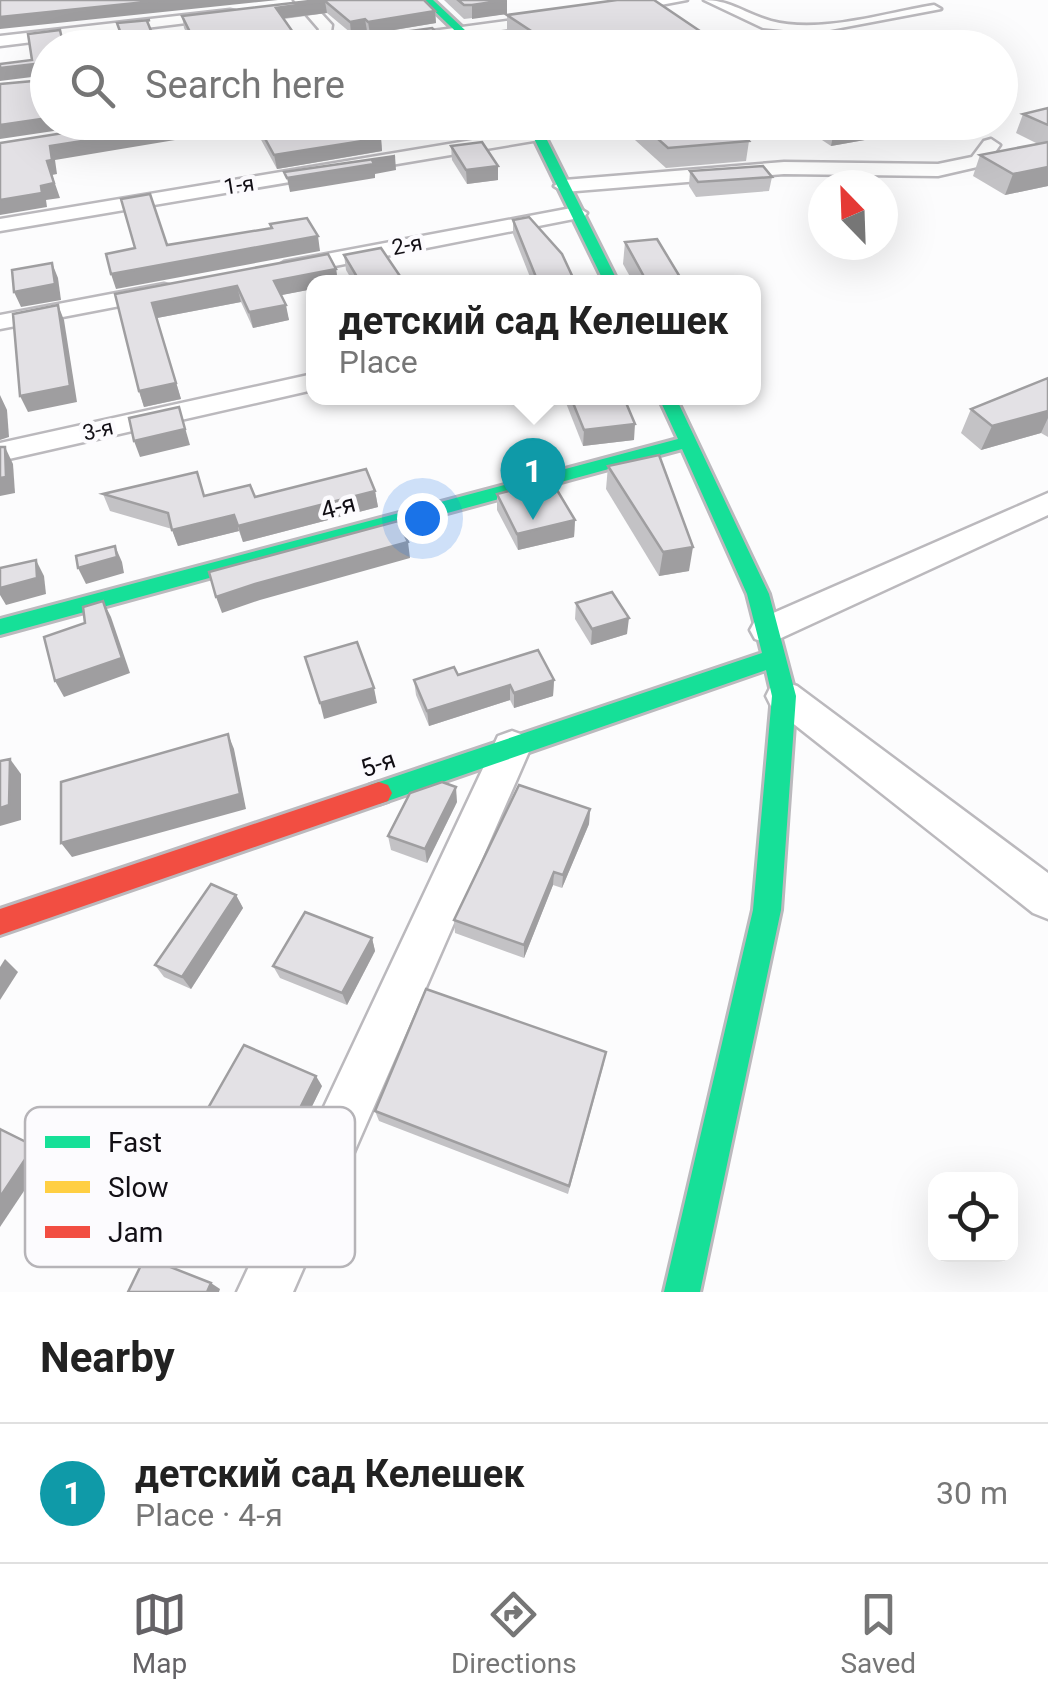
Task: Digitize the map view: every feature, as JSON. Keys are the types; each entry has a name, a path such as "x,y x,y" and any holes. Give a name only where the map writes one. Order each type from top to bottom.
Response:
{"street":[{"path":"428,0 460,30"},
{"path":"589,13 680,0"},
{"path":"711,0 768,25 814,29 934,9"},
{"path":"304,4 326,30"},
{"path":"94,30 248,12"},
{"path":"513,30 571,16"},
{"path":"0,41 30,37"},
{"name":"1-я","path":"0,225 463,140"},
{"path":"541,140 607,275"},
{"path":"564,186 742,168 888,171 948,166 976,162 991,145"},
{"name":"2-я","path":"270,271 578,213"},
{"path":"0,322 192,286"},
{"name":"3-я","path":"0,452 306,384"},
{"path":"672,405 758,594 775,662 767,910 682,1292"},
{"name":"4-я","path":"0,626 690,441"},
{"path":"775,662 1048,502"},
{"path":"775,662 1048,898"},
{"name":"5-я","path":"0,922 512,747 775,662"},
{"path":"349,1107 512,747"},
{"path":"265,1292 276,1267"}],"building":[{"path":"0,0 165,0 0,17"},
{"path":"318,0 424,0 435,11 350,22 325,1 276,8 291,30 189,30 182,16"},
{"path":"458,0 506,0 464,5"},
{"path":"617,0 654,0 698,30 530,30 507,15"},
{"path":"150,20 147,21 151,30 120,30 117,23"},
{"path":"30,60 30,65 0,68 0,64"},
{"path":"30,81 30,121 0,125 0,84"},
{"path":"1048,108 1048,125 1023,114"},
{"path":"30,138 88,140 50,146 52,160 47,161 54,183 41,186 42,193 0,200 0,143"},
{"path":"266,140 368,140 274,155"},
{"path":"659,140 749,141 668,148"},
{"path":"482,142 498,166 466,170 451,146"},
{"path":"1048,142 1048,167 1013,174 980,155"},
{"path":"395,156 372,160 374,164 287,178 284,172"},
{"path":"763,166 772,177 698,182 690,171"},
{"path":"150,194 167,245 272,228 270,224 307,218 318,236 111,274 106,254 135,248 121,199"},
{"path":"529,217 562,254 572,275 535,275 513,220"},
{"path":"657,239 679,275 643,275 625,242"},
{"path":"381,248 399,275 356,275 344,255"},
{"path":"328,254 336,269 274,281 286,305 249,312 237,286 152,303 176,383 139,391 115,294"},
{"path":"52,263 55,284 14,292 12,270"},
{"path":"58,305 70,386 20,396 13,314"},
{"path":"1048,378 1048,411 992,426 971,409"},
{"path":"574,405 627,405 635,424 584,430"},
{"path":"179,407 185,429 134,441 129,418"},
{"path":"0,447 5,447 6,477 0,478"},
{"path":"659,455 693,547 663,552 608,466"},
{"path":"366,469 375,491 238,526 234,515 172,530 168,513 103,494 197,472 204,496 250,485 255,497"},
{"path":"551,480 575,520 517,534 497,494"},
{"path":"398,521 408,542 216,597 209,572"},
{"path":"115,546 117,557 78,568 76,556"},
{"path":"36,560 37,578 0,588 0,568"},
{"path":"612,592 629,618 592,629 576,603"},
{"path":"103,601 122,658 55,681 44,637 85,623 83,607"},
{"path":"357,642 374,688 320,703 305,657"},
{"path":"538,650 554,680 514,693 510,685 427,711 414,680 454,667 458,675"},
{"path":"228,734 240,794 61,843 61,782"},
{"path":"10,759 9,805 0,808 0,761"},
{"path":"442,782 456,787 425,849 388,836 410,793"},
{"path":"519,785 590,809 563,875 554,872 524,945 454,920"},
{"path":"211,884 236,895 182,977 155,965"},
{"path":"305,912 372,938 342,993 273,966"},
{"path":"426,989 606,1052 569,1186 375,1111"},
{"path":"244,1045 316,1076 300,1107 209,1107"},
{"path":"0,1129 25,1142 25,1160 0,1197"},
{"path":"140,1267 170,1267 211,1283 207,1292 128,1292"}],"traffic: fast":[{"path":"428,0 460,30"},
{"path":"541,140 608,275"},
{"path":"671,405 758,594 784,696 767,910 682,1292"},
{"path":"0,627 690,441"},
{"path":"379,793 774,658"}],"traffic: jam":[{"path":"0,922 379,793"}],"place":[{"name":"детский сад Келешек","path":"533,520"}]}
